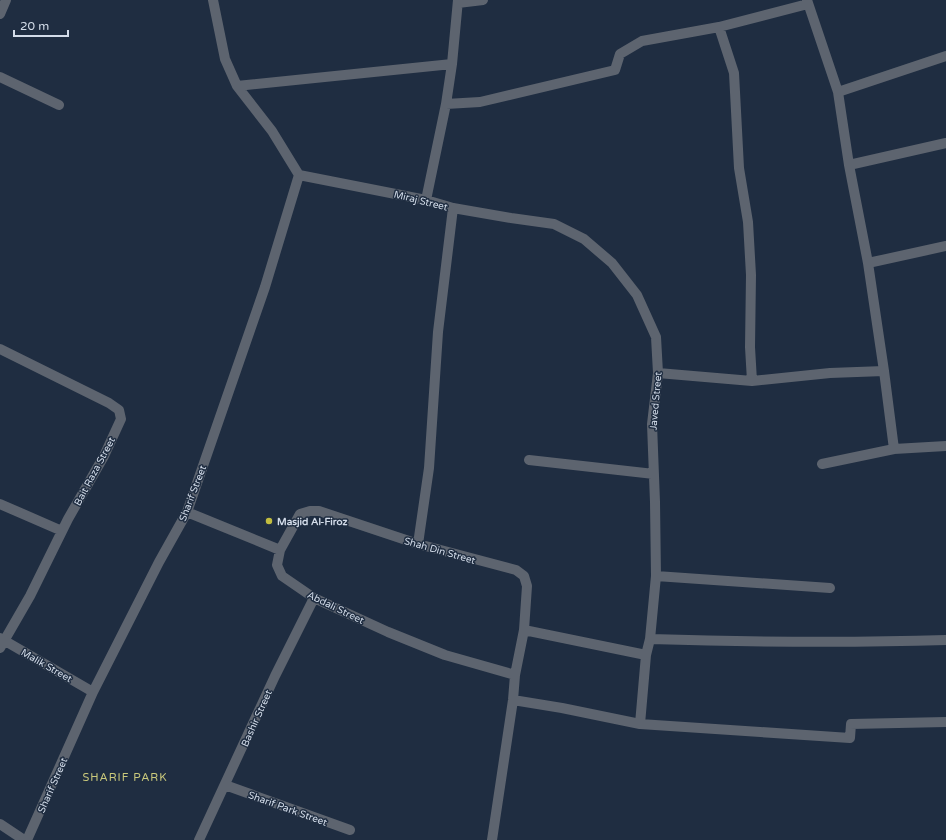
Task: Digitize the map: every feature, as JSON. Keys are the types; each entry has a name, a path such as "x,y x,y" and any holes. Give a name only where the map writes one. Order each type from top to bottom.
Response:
{"street":[{"path":"0,14 6,0"},
{"path":"213,0 226,59 238,86 272,131 299,175"},
{"path":"426,200 446,104 452,64 458,2 483,0"},
{"path":"446,104 480,102 615,70 620,54 642,41 718,27 808,2 838,92 849,166 868,263 894,449"},
{"path":"718,27 734,73 739,168 748,222 752,381"},
{"path":"838,92 946,56"},
{"path":"238,86 452,64"},
{"path":"0,77 59,106"},
{"path":"849,166 946,143"},
{"name":"Miraj Street","path":"299,175 426,200 453,208 438,332 429,468 418,544"},
{"name":"Sharif Street","path":"27,840 93,692 159,562 187,512 265,287 299,175"},
{"name":"Javed Street","path":"453,208 554,224 584,239 612,263 637,295 656,337 658,373 652,424 656,576 650,639 646,655 640,724"},
{"path":"868,263 946,246"},
{"name":"Bait Raza Street","path":"0,350 109,402 119,410 121,419 104,456 62,531 30,596 1,642"},
{"path":"658,373 752,381 830,373 884,371"},
{"path":"822,464 894,449 946,446"},
{"path":"529,460 654,474"},
{"path":"0,504 62,531"},
{"name":"Shah Din Street","path":"280,550 300,514 310,511 319,511 418,544 516,570 524,576 527,586 524,630 515,675 513,700 492,840"},
{"path":"187,512 280,550"},
{"name":"Abdali Street","path":"280,550 277,566 282,576 314,598 388,632 445,655 515,675"},
{"path":"656,576 830,588"},
{"name":"Bashir Street","path":"200,840 275,676 314,598"},
{"path":"524,630 646,655"},
{"path":"650,639 750,642 890,642 946,640"},
{"name":"Malik Street","path":"1,642 93,692"},
{"path":"513,700 562,708 640,724 850,738 851,724 946,722"},
{"name":"Sharif Park Street","path":"225,785 350,830"},
{"path":"0,824 24,840"}],"place":[{"name":"Masjid Al-Firoz","path":"269,521"}],"district":[{"name":"SHARIF PARK","path":"125,777"}]}
